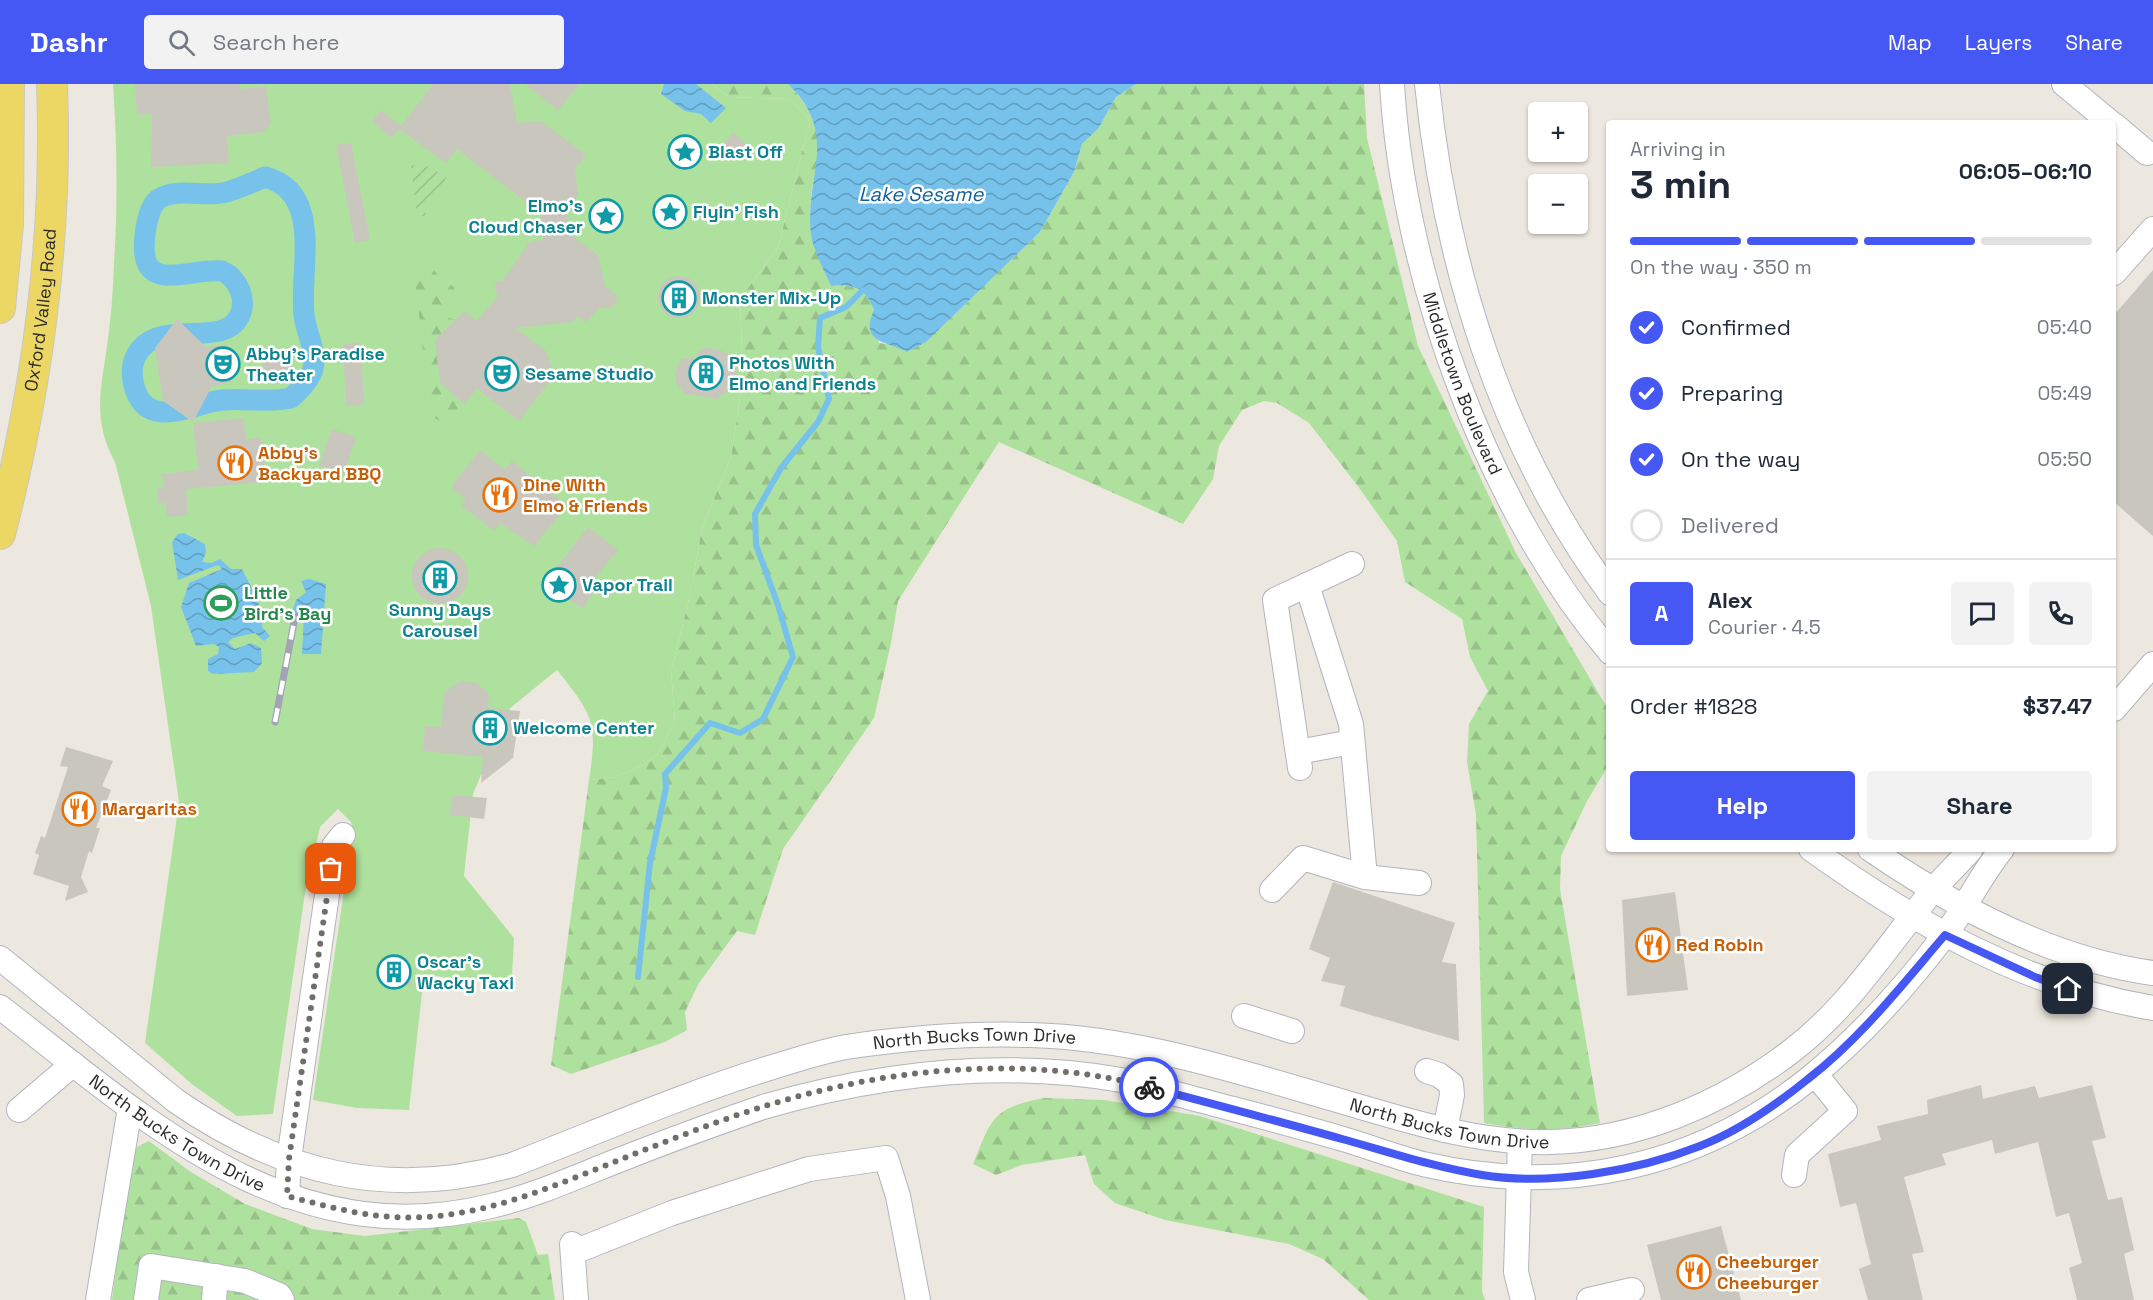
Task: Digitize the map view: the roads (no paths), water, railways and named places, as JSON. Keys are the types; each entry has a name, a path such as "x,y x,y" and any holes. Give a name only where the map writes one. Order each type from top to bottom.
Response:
{"main road":[{"path":"0,308 10,183 9,84"},
{"name":"Oxford Valley Road","path":"0,534 25,428 41,333 51,227 52,84"}],"street":[{"name":"Middletown Boulevard","path":"1392,84 1407,203 1420,259 1441,331 1469,408 1498,474 1537,546 1573,604 1606,646"},
{"name":"Middletown Boulevard","path":"1426,84 1450,231 1476,329 1506,406 1542,481 1606,586"},
{"path":"2064,84 2107,120"},
{"path":"2116,127 2151,152"},
{"path":"2116,271 2153,229"},
{"path":"1352,564 1275,600 1299,760 1352,742"},
{"path":"1307,585 1351,724 1365,878"},
{"path":"2116,707 2153,664"},
{"path":"287,1196 289,1159 334,846 343,836"},
{"path":"1816,852 1913,917 1945,935 2035,977 2068,989 2153,1008"},
{"path":"1875,852 1964,906 2044,944 2075,955 2153,973"},
{"name":"North Bucks Town Drive","path":"0,958 199,1117 236,1138 289,1159 362,1179 400,1182 471,1175 512,1165 739,1077 824,1052 859,1046 985,1034 1035,1035 1097,1041 1164,1053 1444,1130 1520,1142 1552,1143 1586,1139 1643,1127 1709,1103 1736,1089 1791,1052 1862,984 1934,889 1968,852"},
{"name":"North Bucks Town Drive","path":"0,1008 130,1108 201,1157 230,1173 287,1196 346,1211 395,1217 443,1215 488,1207 562,1184 763,1107 804,1095 915,1073 995,1069 1045,1070 1124,1080 1344,1139 1424,1164 1485,1176 1588,1174 1641,1164 1701,1146 1748,1122 1815,1074 1885,1004 1945,935 1982,874 2000,852"},
{"path":"1272,890 1303,858 1365,878 1419,883"},
{"path":"1244,1016 1292,1031"},
{"path":"19,1110 74,1064"},
{"path":"1427,1071 1439,1075 1451,1084 1452,1095 1444,1130"},
{"path":"1794,1175 1797,1155 1845,1111 1815,1074"},
{"path":"98,1300 130,1108"},
{"path":"1520,1142 1516,1272 1522,1300"},
{"path":"576,1300 572,1278 573,1248 808,1169 886,1158 898,1196 918,1300"},
{"path":"146,1300 151,1266 215,1288 245,1281 279,1295 282,1300"},
{"path":"1589,1300 1632,1290"}],"water":[{"path":"664,84 696,84 726,108 711,123 701,114 685,111 661,94"},
{"name":"Lake Sesame","path":"788,84 1136,84 1116,97 1098,129 1082,144 1074,172 1040,232 926,342 907,352 883,343 872,335 870,321 874,310 867,297 853,287 831,286 823,268 811,235 810,213 817,138 813,121 804,103"},
{"name":"Little Bird's Bay","path":"184,533 205,544 206,553 202,562 211,563 220,559 231,569 242,569 253,590 261,612 262,627 270,636 264,641 255,633 233,638 228,642 235,649 251,643 261,648 262,663 254,672 213,674 208,671 208,659 218,654 219,647 214,644 196,646 181,607 189,583 222,569 218,565 178,580 172,542 178,534"},
{"path":"309,579 326,584 321,654 302,654 304,615 297,623 289,621 296,600 306,592 301,581"}],"waterway":[{"path":"265,177 283,185 295,199 302,215 305,235 304,315 314,355 312,373 291,398 223,400 187,409 162,412 151,409 142,402 135,389 132,376 135,358 147,343 159,337 174,334 219,331 231,326 242,310 242,297 237,284 222,271 166,275 155,272 148,264 144,250 146,228 153,206 158,199 169,195 222,193 265,177"},
{"path":"638,977 650,863 666,788 665,774 710,723 740,733 763,719 793,657 778,605 756,545 755,514 781,468 818,422 829,399 818,347 820,318 846,307 863,290"}],"railway":[{"path":"275,722 295,617"}],"place":[{"name":"Blast Off","path":"685,152"},
{"name":"Flyin' Fish","path":"670,212"},
{"name":"Elmo's Cloud Chaser","path":"606,216"},
{"name":"Monster Mix-Up","path":"679,298"},
{"name":"Abby's Paradise Theater","path":"223,364"},
{"name":"Photos With Elmo and Friends","path":"706,373"},
{"name":"Sesame Studio","path":"502,374"},
{"name":"Abby's Backyard BBQ","path":"235,463"},
{"name":"Dine With Elmo & Friends","path":"500,495"},
{"name":"Sunny Days Carousel","path":"440,578"},
{"name":"Vapor Trail","path":"559,585"},
{"name":"Little Bird's Bay","path":"221,603"},
{"name":"Welcome Center","path":"490,728"},
{"name":"Margaritas","path":"79,809"},
{"name":"Red Robin","path":"1653,945"},
{"name":"Oscar's Wacky Taxi","path":"394,972"},
{"name":"Cheeburger Cheeburger","path":"1694,1272"}]}
